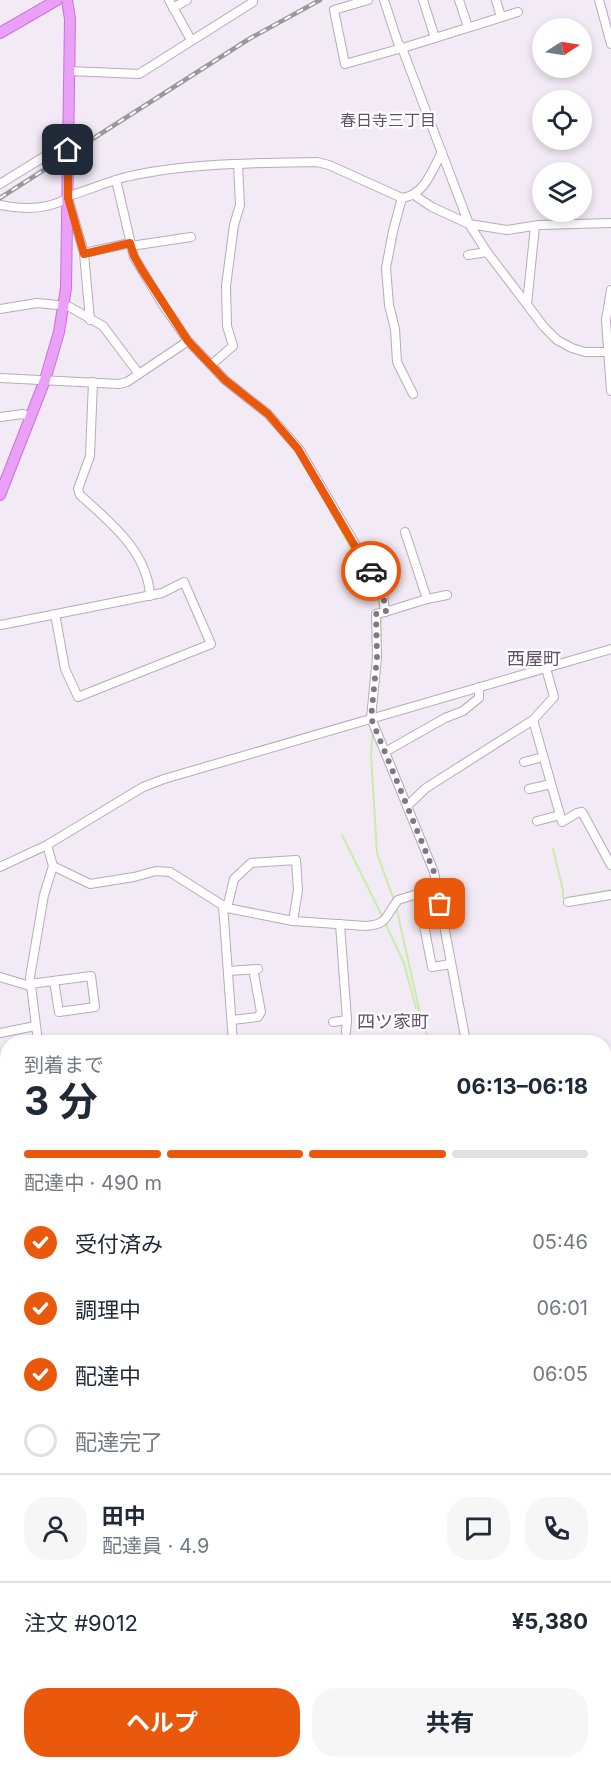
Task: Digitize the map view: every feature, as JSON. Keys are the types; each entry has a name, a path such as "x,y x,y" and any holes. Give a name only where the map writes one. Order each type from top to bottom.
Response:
{"main road":[{"path":"0,33 57,0"},
{"path":"0,495 45,380 64,305 70,19 66,0"}],"street":[{"path":"187,0 171,4 191,40"},
{"path":"69,71 139,74 253,0"},
{"path":"368,0 334,10 345,64 518,12"},
{"path":"384,0 398,43 402,48 469,224 487,252 557,340 585,352 609,352"},
{"path":"423,0 435,38"},
{"path":"459,0 468,27"},
{"path":"496,0 501,17"},
{"path":"599,0 611,44"},
{"path":"0,184 68,142"},
{"path":"0,205 15,208 55,206 68,197 116,180 153,172 238,164 316,162 329,165 402,198 414,195 423,188 442,152"},
{"path":"211,365 233,346 227,326 226,286 234,225 240,205 238,164"},
{"path":"116,180 130,244 142,270 188,341 225,380 268,414 298,449 377,580 386,612"},
{"path":"414,195 432,207 469,224 507,230 534,226 611,223"},
{"path":"68,197 84,254 90,320"},
{"path":"402,198 386,268 398,362 412,394"},
{"path":"527,304 534,226"},
{"path":"84,254 130,244 191,237"},
{"path":"468,255 487,252"},
{"path":"611,290 606,320 611,391"},
{"path":"0,309 37,303 64,305 103,326 139,374"},
{"path":"0,378 127,382 188,341"},
{"path":"93,382 90,456 78,489 80,495 116,527 136,553 144,569 150,596"},
{"path":"0,417 23,414 30,417"},
{"path":"405,532 427,599"},
{"path":"0,626 55,614 150,596 184,582 212,644 78,697 65,669 55,614"},
{"path":"447,595 376,614 377,657 374,717 385,752 434,872 465,1035"},
{"path":"0,867 47,846 143,787 374,717 611,649"},
{"path":"407,806 426,788 532,720 554,697 546,668"},
{"path":"385,752 445,718 463,711 479,698 479,687"},
{"path":"532,720 562,822 582,812 611,865"},
{"path":"524,762 543,757"},
{"path":"529,789 551,784"},
{"path":"537,821 560,815"},
{"path":"37,1035 30,985 44,895 53,866 47,846"},
{"path":"233,1035 225,907 234,879 251,863 297,860 298,890 293,921"},
{"path":"53,866 90,884 156,871 170,872 225,907 293,921 366,926 378,925 385,921 398,900 437,888"},
{"path":"418,894 432,967 451,964"},
{"path":"568,902 611,895"},
{"path":"340,924 346,1032"},
{"path":"228,971 256,971 261,1012 258,1017 232,1020"},
{"path":"0,976 30,985 54,981 91,976 95,1007 59,1012 54,981"},
{"path":"333,1022 347,1020"},
{"path":"0,1033 35,1026"}],"waterway":[{"path":"330,509 373,585 380,610"},
{"path":"381,616 381,643"},
{"path":"373,729 371,754 377,853 394,900"},
{"path":"342,835 383,918"},
{"path":"553,849 563,898 567,899"},
{"path":"578,896 611,890"},
{"path":"396,906 427,1035"},
{"path":"385,923 404,963 416,1008 419,1009"}],"railway":[{"path":"0,198 249,39 320,0"}],"way so far":[{"path":"371,571 383,595 386,612 376,614 377,657 371,718 434,872 440,904"}],"district":[{"name":"春日寺三丁目","path":"388,120"},
{"name":"西屋町","path":"534,659"},
{"name":"四ツ家町","path":"393,1022"}],"route":[{"path":"68,150 68,198 73,207 84,254 130,243 142,270 174,323 188,341 225,380 268,414 292,440 371,571"}]}
